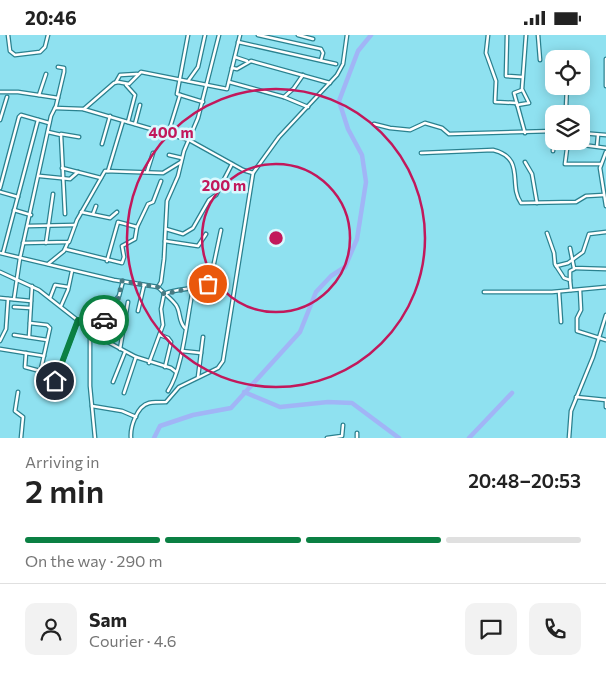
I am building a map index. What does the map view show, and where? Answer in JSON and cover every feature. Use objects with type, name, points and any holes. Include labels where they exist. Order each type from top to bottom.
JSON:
[{"type":"street","points":[[8,35],[10,51],[16,55],[40,52],[45,47],[48,35]]},
{"type":"street","points":[[188,35],[177,92],[180,95],[203,102]]},
{"type":"street","points":[[188,81],[198,67],[205,35]]},
{"type":"street","points":[[158,287],[161,282],[168,201],[203,102],[219,35]]},
{"type":"street","points":[[84,109],[116,82],[120,75],[149,73],[226,89],[240,35]]},
{"type":"street","points":[[258,35],[322,50],[321,60]]},
{"type":"street","points":[[281,35],[282,40]]},
{"type":"street","points":[[298,35],[313,39]]},
{"type":"street","points":[[131,438],[136,417],[147,404],[169,400],[178,388],[218,368],[223,361],[253,173],[279,137],[330,83],[343,64],[347,35]]},
{"type":"street","points":[[488,35],[486,53],[496,81],[495,102],[517,104],[529,103],[522,90],[526,35]]},
{"type":"street","points":[[507,35],[506,76],[522,77]]},
{"type":"street","points":[[538,35],[540,60]]},
{"type":"street","points":[[238,42],[336,64]]},
{"type":"street","points":[[235,57],[330,83]]},
{"type":"street","points":[[606,59],[606,86]]},
{"type":"street","points":[[232,68],[237,69],[249,61]]},
{"type":"street","points":[[14,299],[20,258],[40,176],[50,123],[64,70],[58,67]]},
{"type":"street","points":[[126,85],[131,83],[139,73]]},
{"type":"street","points":[[39,95],[46,74]]},
{"type":"street","points":[[284,97],[294,89],[303,75]]},
{"type":"street","points":[[116,82],[126,85],[135,95],[128,122]]},
{"type":"street","points":[[229,82],[284,97],[308,107]]},
{"type":"street","points":[[522,90],[514,92],[525,133]]},
{"type":"street","points":[[0,92],[18,91],[58,98]]},
{"type":"street","points":[[168,134],[180,95]]},
{"type":"street","points":[[0,120],[6,97]]},
{"type":"street","points":[[135,124],[140,105]]},
{"type":"street","points":[[55,108],[84,109],[168,134],[189,141],[253,173]]},
{"type":"street","points":[[18,197],[0,190],[19,117],[21,115],[50,123]]},
{"type":"street","points":[[102,144],[110,116]]},
{"type":"street","points":[[38,120],[1,253],[72,271],[158,287],[177,307],[180,322],[185,328]]},
{"type":"street","points":[[48,264],[65,249],[82,212],[101,178],[108,171],[123,121]]},
{"type":"street","points":[[374,123],[390,128],[410,130],[425,123],[442,128],[449,134],[545,132]]},
{"type":"street","points":[[48,132],[79,137]]},
{"type":"street","points":[[60,134],[65,214]]},
{"type":"street","points":[[590,134],[606,135]]},
{"type":"street","points":[[596,147],[598,135]]},
{"type":"street","points":[[590,146],[606,148]]},
{"type":"street","points":[[567,150],[565,164],[606,161]]},
{"type":"street","points":[[421,153],[497,151],[508,158],[512,164],[519,203],[576,202],[586,196],[604,195]]},
{"type":"street","points":[[606,152],[601,162],[606,207]]},
{"type":"street","points":[[147,172],[153,153]]},
{"type":"street","points":[[169,155],[181,160]]},
{"type":"street","points":[[108,171],[166,173],[181,160]]},
{"type":"street","points":[[525,161],[532,174],[537,203]]},
{"type":"street","points":[[165,229],[183,234],[193,229],[209,200],[216,195],[232,164]]},
{"type":"street","points":[[62,168],[101,178]]},
{"type":"street","points":[[40,176],[72,179],[78,171]]},
{"type":"street","points":[[65,249],[107,261],[122,263],[122,246],[134,240],[137,227],[148,203],[153,202],[161,181]]},
{"type":"street","points":[[46,243],[53,194]]},
{"type":"street","points":[[92,215],[96,206]]},
{"type":"street","points":[[14,211],[30,215]]},
{"type":"street","points":[[82,212],[110,218],[117,212]]},
{"type":"street","points":[[107,261],[118,222],[137,227]]},
{"type":"street","points":[[28,226],[75,225]]},
{"type":"street","points":[[164,294],[178,289],[193,289],[211,281],[220,231]]},
{"type":"street","points":[[556,266],[572,260],[585,249],[589,234],[606,232]]},
{"type":"street","points":[[547,233],[556,266],[564,278],[570,280]]},
{"type":"street","points":[[165,241],[198,246],[206,234]]},
{"type":"street","points":[[24,243],[68,242]]},
{"type":"street","points":[[570,248],[576,269]]},
{"type":"street","points":[[571,290],[570,271],[576,269],[606,269]]},
{"type":"street","points":[[61,306],[72,271]]},
{"type":"street","points":[[0,273],[32,286],[61,306],[91,333],[149,363],[173,369],[176,374]]},
{"type":"street","points":[[98,335],[108,308],[118,300],[122,281]]},
{"type":"street","points":[[50,298],[55,285],[68,287]]},
{"type":"street","points":[[138,311],[144,285]]},
{"type":"street","points":[[29,337],[32,286]]},
{"type":"street","points":[[484,292],[559,291],[606,287]]},
{"type":"street","points":[[168,391],[175,380],[193,289]]},
{"type":"street","points":[[580,289],[581,310],[577,318],[577,331],[606,340]]},
{"type":"street","points":[[559,291],[561,322]]},
{"type":"street","points":[[149,363],[163,325],[161,309],[164,294]]},
{"type":"street","points":[[0,298],[31,301]]},
{"type":"street","points":[[0,341],[4,331],[8,299]]},
{"type":"street","points":[[120,349],[128,302]]},
{"type":"street","points":[[14,307],[30,308]]},
{"type":"street","points":[[568,438],[570,415],[574,402],[593,357],[606,315]]},
{"type":"street","points":[[52,390],[78,320]]},
{"type":"street","points":[[30,323],[49,325],[39,378]]},
{"type":"street","points":[[0,330],[4,331]]},
{"type":"street","points":[[91,333],[91,406],[95,438]]},
{"type":"street","points":[[14,335],[47,340]]},
{"type":"street","points":[[160,335],[168,338],[171,342],[165,367]]},
{"type":"street","points":[[198,377],[203,337]]},
{"type":"street","points":[[0,349],[44,356]]},
{"type":"street","points":[[114,382],[125,351]]},
{"type":"street","points":[[182,351],[201,353]]},
{"type":"street","points":[[26,353],[25,367],[40,371]]},
{"type":"street","points":[[124,393],[136,357]]},
{"type":"street","points":[[175,380],[178,388]]},
{"type":"street","points":[[18,392],[15,411],[23,417],[21,438]]},
{"type":"street","points":[[576,397],[606,400],[606,407]]},
{"type":"street","points":[[91,406],[117,410],[136,417]]},
{"type":"street","points":[[327,438],[342,436],[343,425]]},
{"type":"street","points":[[357,438],[358,433]]},
{"type":"waterway","points":[[154,438],[160,426],[193,415],[231,408],[300,332],[316,292],[331,276],[345,267],[357,239],[366,182],[362,155],[348,129],[339,101],[358,51],[371,35]]},
{"type":"waterway","points":[[244,392],[280,407],[328,402],[352,403],[399,438]]},
{"type":"waterway","points":[[469,438],[512,393]]},
{"type":"way so far","points":[[104,320],[108,308],[120,296],[122,281],[158,287],[164,294],[178,289],[193,289],[208,284]]},
{"type":"route","points":[[55,381],[78,320],[91,333],[98,335],[104,320]]}]
